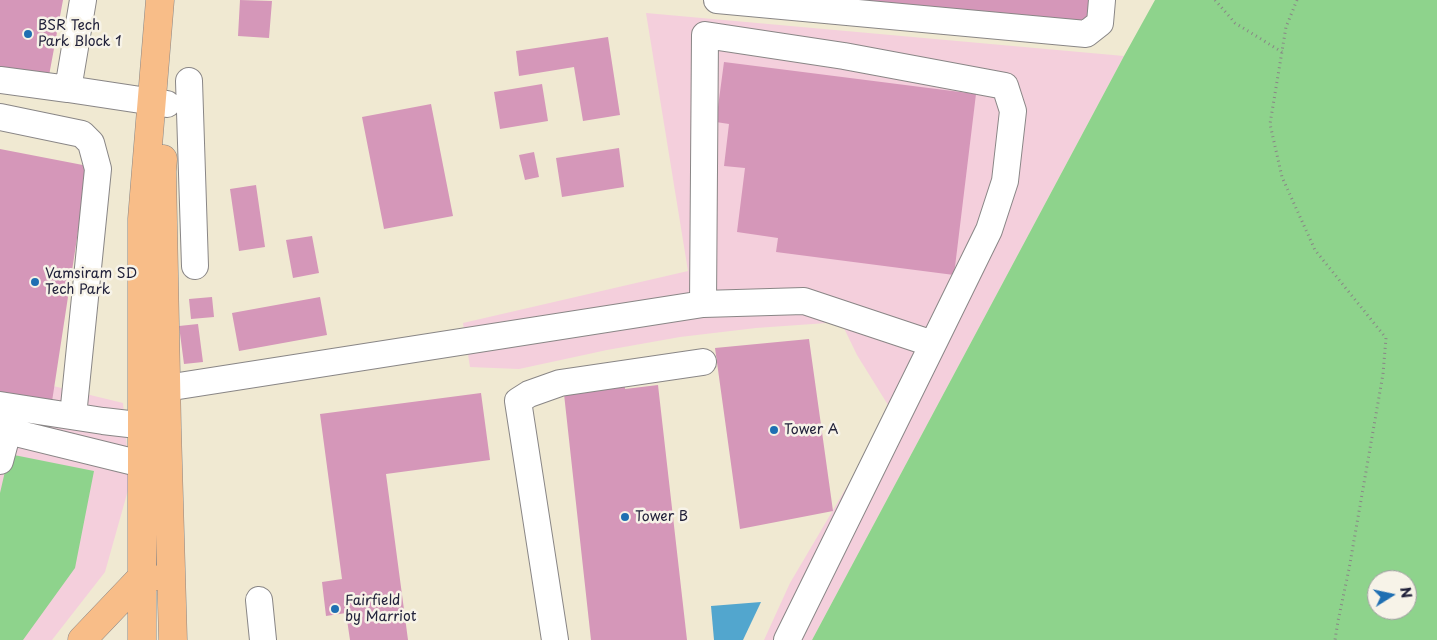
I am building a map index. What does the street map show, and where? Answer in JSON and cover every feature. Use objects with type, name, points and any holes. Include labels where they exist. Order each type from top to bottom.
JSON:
[{"type":"main road","points":[[142,640],[141,464],[166,388],[163,186],[159,103],[160,0]]},
{"type":"main road","points":[[173,640],[168,471],[154,427],[142,219],[175,0]]},
{"type":"main road","points":[[82,640],[141,578],[172,577]]},
{"type":"street","points":[[68,89],[83,0]]},
{"type":"street","points":[[717,0],[1086,34],[1100,23],[1102,0]]},
{"type":"street","points":[[703,304],[705,35],[844,56],[1005,86],[1013,111],[1005,180],[989,230],[787,640]]},
{"type":"street","points":[[0,80],[159,103]]},
{"type":"street","points":[[188,81],[195,266]]},
{"type":"street","points":[[0,117],[82,134],[92,143],[98,169],[73,416]]},
{"type":"street","points":[[163,186],[192,183]]},
{"type":"street","points":[[166,388],[703,304],[804,301],[933,344]]},
{"type":"street","points":[[554,640],[518,401],[529,394],[560,383],[703,362]]},
{"type":"street","points":[[0,405],[103,422],[154,427]]},
{"type":"street","points":[[0,461],[4,430],[168,471]]},
{"type":"street","points":[[259,600],[262,640]]},
{"type":"path","points":[[1215,0],[1234,23],[1282,52]]},
{"type":"path","points":[[1297,0],[1286,27],[1270,124],[1282,177],[1315,250],[1386,338],[1383,374],[1335,640]]},
{"type":"shaded area","points":[[646,13],[1124,56],[812,640],[764,640],[790,583],[859,466],[888,405],[857,355],[841,322],[756,328],[680,337],[519,369],[470,367],[463,323],[688,271]]},
{"type":"shaded area","points":[[0,373],[123,403],[130,483],[105,572],[52,640],[0,640]]},
{"type":"green space","points":[[1155,0],[1437,0],[1437,640],[812,640]]},
{"type":"green space","points":[[9,454],[94,471],[75,568],[23,640],[0,640],[0,493]]},
{"type":"water","points":[[761,602],[743,640],[714,640],[711,606]]},
{"type":"building","name":"BSR Tech Park Block 1","points":[[0,0],[63,0],[48,81],[0,68]]},
{"type":"building","points":[[240,0],[272,1],[269,38],[238,36]]},
{"type":"building","points":[[794,0],[1090,0],[1088,30]]},
{"type":"building","points":[[608,37],[620,115],[583,121],[574,67],[519,76],[516,51]]},
{"type":"building","points":[[724,62],[976,94],[954,275],[776,252],[778,238],[737,232],[745,168],[724,166],[729,124],[716,122]]},
{"type":"building","points":[[542,84],[548,121],[500,129],[494,92]]},
{"type":"building","points":[[431,104],[453,216],[384,229],[362,117]]},
{"type":"building","points":[[619,148],[624,187],[562,197],[556,158]]},
{"type":"building","name":"Vamsiram SD Tech Park","points":[[0,149],[88,166],[51,408],[0,397]]},
{"type":"building","points":[[534,152],[539,177],[525,180],[519,155]]},
{"type":"building","points":[[256,185],[265,247],[239,251],[230,189]]},
{"type":"building","points":[[312,236],[319,273],[293,278],[286,240]]},
{"type":"building","points":[[212,297],[214,317],[191,319],[189,299]]},
{"type":"building","points":[[320,297],[327,335],[239,351],[232,313]]},
{"type":"building","points":[[198,324],[203,362],[184,364],[179,326]]},
{"type":"building","name":"Tower A","points":[[809,339],[833,511],[740,529],[715,348]]},
{"type":"building","name":"Tower B","points":[[625,377],[625,389],[658,385],[687,640],[591,640],[564,394]]},
{"type":"building","points":[[481,393],[490,460],[386,474],[408,640],[350,640],[346,613],[326,616],[322,582],[342,579],[320,414]]},
{"type":"place","name":"BSR Tech Park Block 1","points":[[28,34]]},
{"type":"place","name":"Vamsiram SD Tech Park","points":[[35,282]]},
{"type":"place","name":"Tower A","points":[[774,430]]},
{"type":"place","name":"Tower B","points":[[625,517]]},
{"type":"place","name":"Fairfield by Marriot","points":[[335,609]]}]
